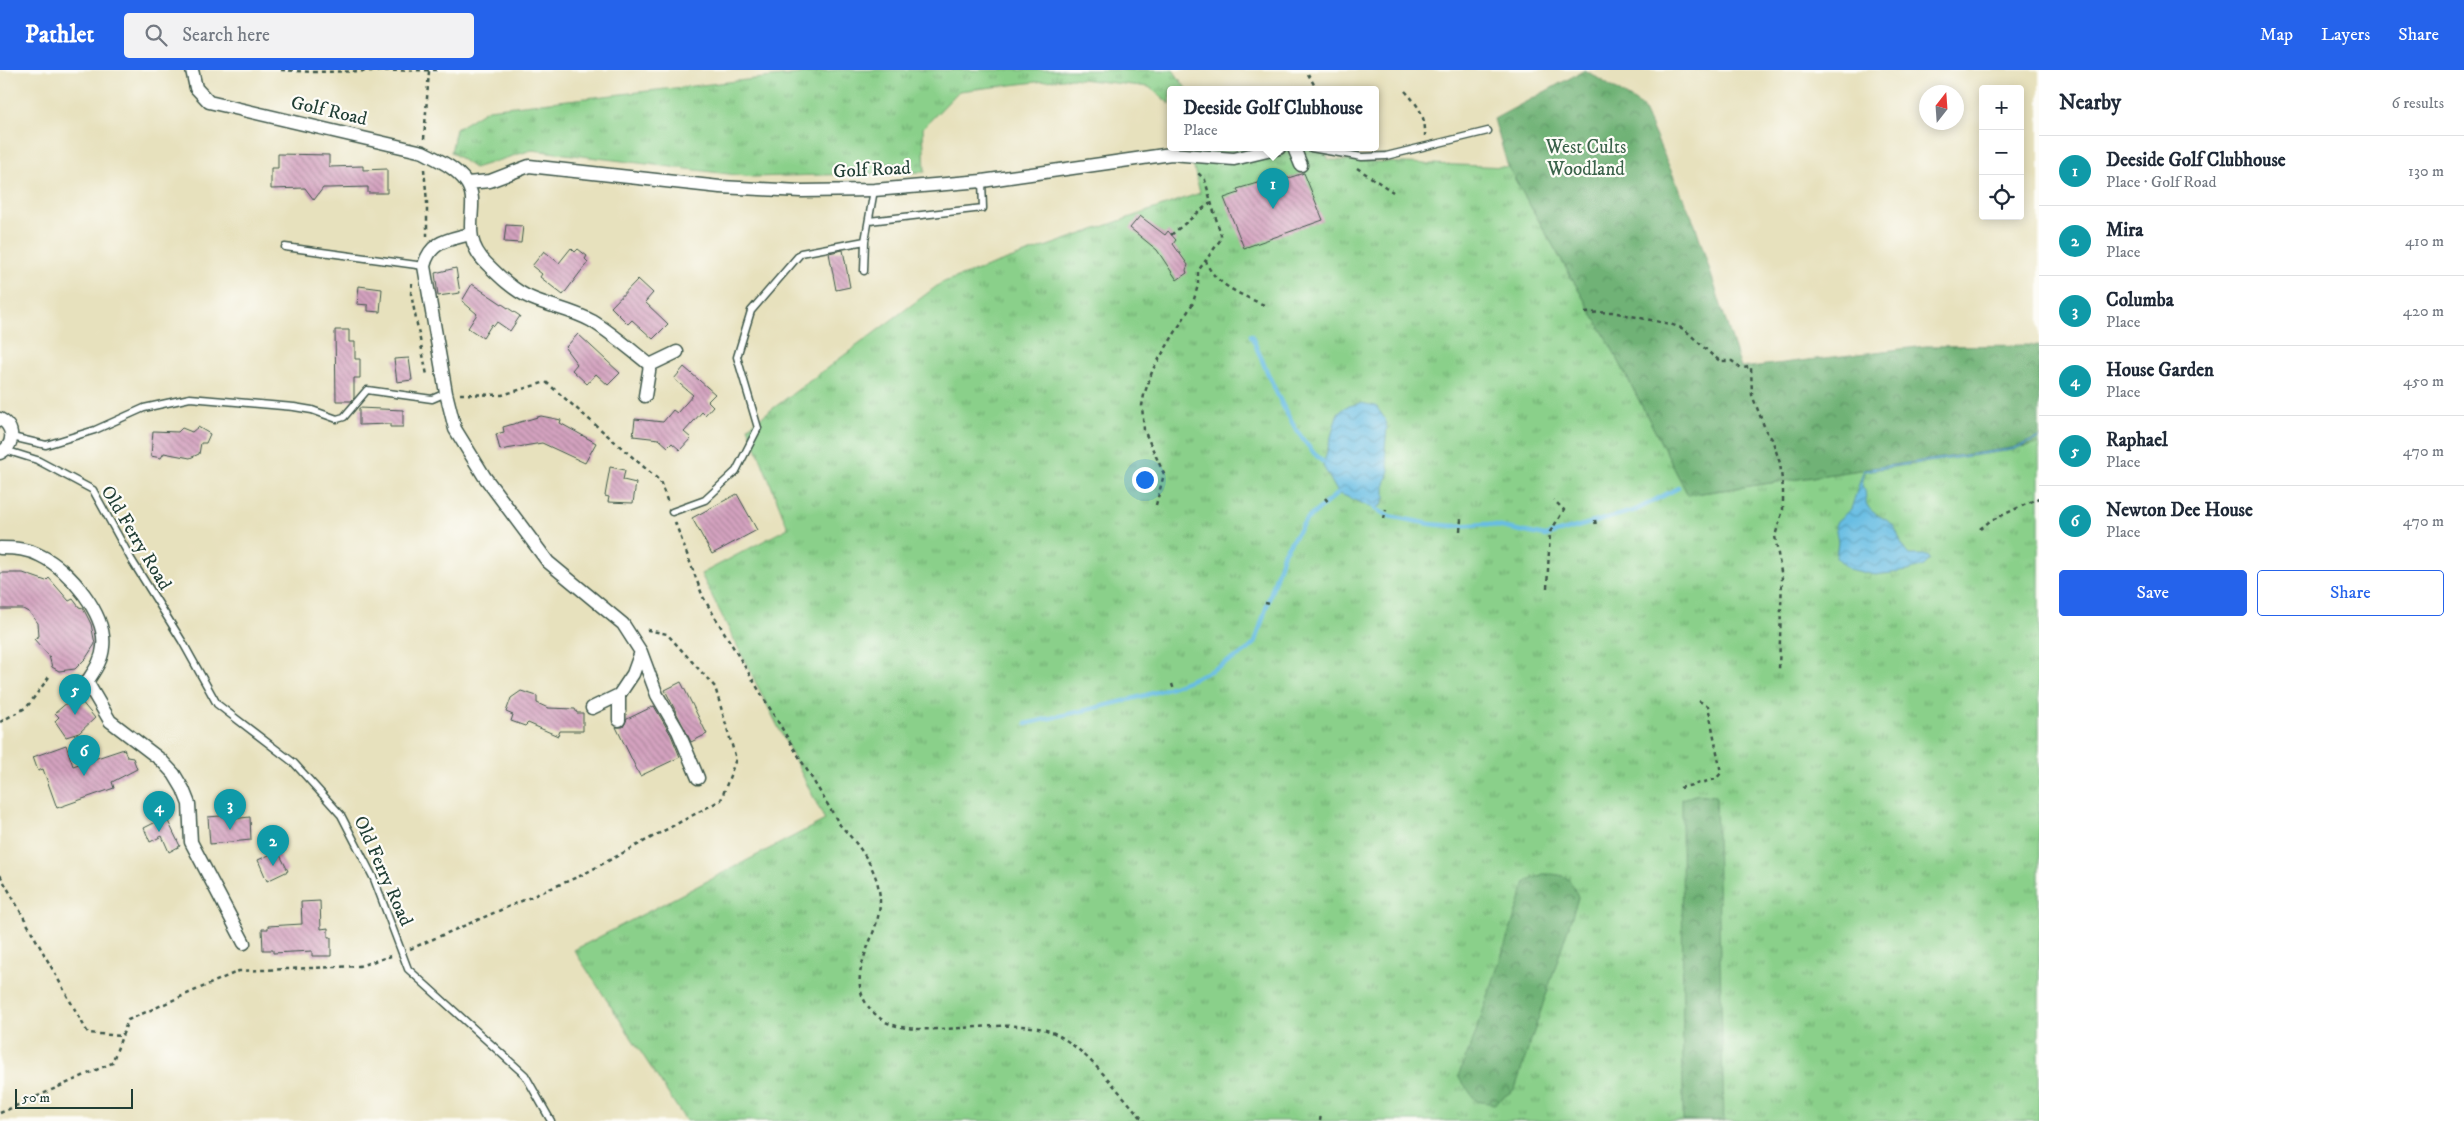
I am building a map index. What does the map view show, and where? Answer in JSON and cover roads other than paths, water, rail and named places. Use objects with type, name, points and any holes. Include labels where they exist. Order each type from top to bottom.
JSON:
[{"type":"street","name":"Golf Road","points":[[192,74],[196,88],[209,102],[422,152],[450,166],[467,183],[490,181],[529,166],[720,187],[801,192],[874,190],[982,181],[1172,154],[1234,160],[1268,151]]},
{"type":"street","points":[[1295,151],[1301,164]]},
{"type":"street","points":[[467,183],[472,204],[470,234],[474,249],[486,263],[514,289],[531,298],[566,308],[592,321],[650,365]]},
{"type":"street","points":[[470,234],[443,242],[429,251],[424,266],[446,393],[455,429],[484,476],[548,562],[623,624],[641,652],[657,695],[678,731],[698,778]]},
{"type":"street","points":[[650,365],[677,352]]},
{"type":"street","points":[[645,396],[650,365]]},
{"type":"street","points":[[0,419],[9,426],[12,437],[2,452]]},
{"type":"street","points":[[0,548],[28,550],[56,564],[68,574],[99,619],[104,646],[100,662],[87,682],[110,721],[161,760],[174,774],[189,804],[191,842],[244,942]]},
{"type":"street","points":[[592,708],[619,695],[633,674],[641,652]]},
{"type":"street","points":[[619,695],[619,720]]},
{"type":"lane","points":[[1330,151],[1362,156],[1386,156],[1488,131]]},
{"type":"lane","points":[[869,220],[983,208],[982,181]]},
{"type":"lane","points":[[864,271],[866,241],[874,190]]},
{"type":"lane","points":[[672,512],[705,500],[736,470],[758,428],[736,357],[751,311],[801,253],[866,241]]},
{"type":"lane","points":[[285,248],[424,266]]},
{"type":"lane","points":[[12,437],[46,444],[95,430],[144,408],[190,398],[294,407],[312,410],[338,419],[344,418],[366,390],[432,399],[446,393]]},
{"type":"lane","name":"Old Ferry Road","points":[[2,452],[37,460],[93,490],[131,559],[182,641],[217,704],[294,763],[341,814],[374,880],[408,969],[525,1074],[551,1121]]},
{"type":"water","points":[[1361,403],[1376,406],[1385,419],[1387,428],[1385,448],[1389,470],[1385,484],[1385,498],[1382,505],[1375,509],[1338,493],[1323,466],[1337,415],[1345,407]]},
{"type":"water","points":[[2039,437],[2039,439],[2013,450],[1865,471],[1862,486],[1869,508],[1892,524],[1909,555],[1924,555],[1929,557],[1930,560],[1924,566],[1908,571],[1875,575],[1849,569],[1836,557],[1838,542],[1835,526],[1837,521],[1851,509],[1864,469],[2013,448]]},
{"type":"waterway","points":[[1251,335],[1290,420],[1311,450],[1323,462]]},
{"type":"waterway","points":[[1375,509],[1389,516],[1430,524],[1453,526],[1487,524],[1545,536],[1636,510],[1678,488]]},
{"type":"waterway","points":[[1026,724],[1154,693],[1204,674],[1245,652],[1255,643],[1284,552],[1306,520],[1338,493]]},
{"type":"place","name":"Deeside Golf Clubhouse","points":[[1273,209]]},
{"type":"place","name":"Raphael","points":[[75,715]]},
{"type":"place","name":"Newton Dee House","points":[[84,776]]},
{"type":"place","name":"Columba","points":[[230,830]]},
{"type":"place","name":"House Garden","points":[[159,832]]},
{"type":"place","name":"Mira","points":[[273,866]]},
{"type":"park label","name":"West Cults Woodland","points":[[1586,158]]}]
